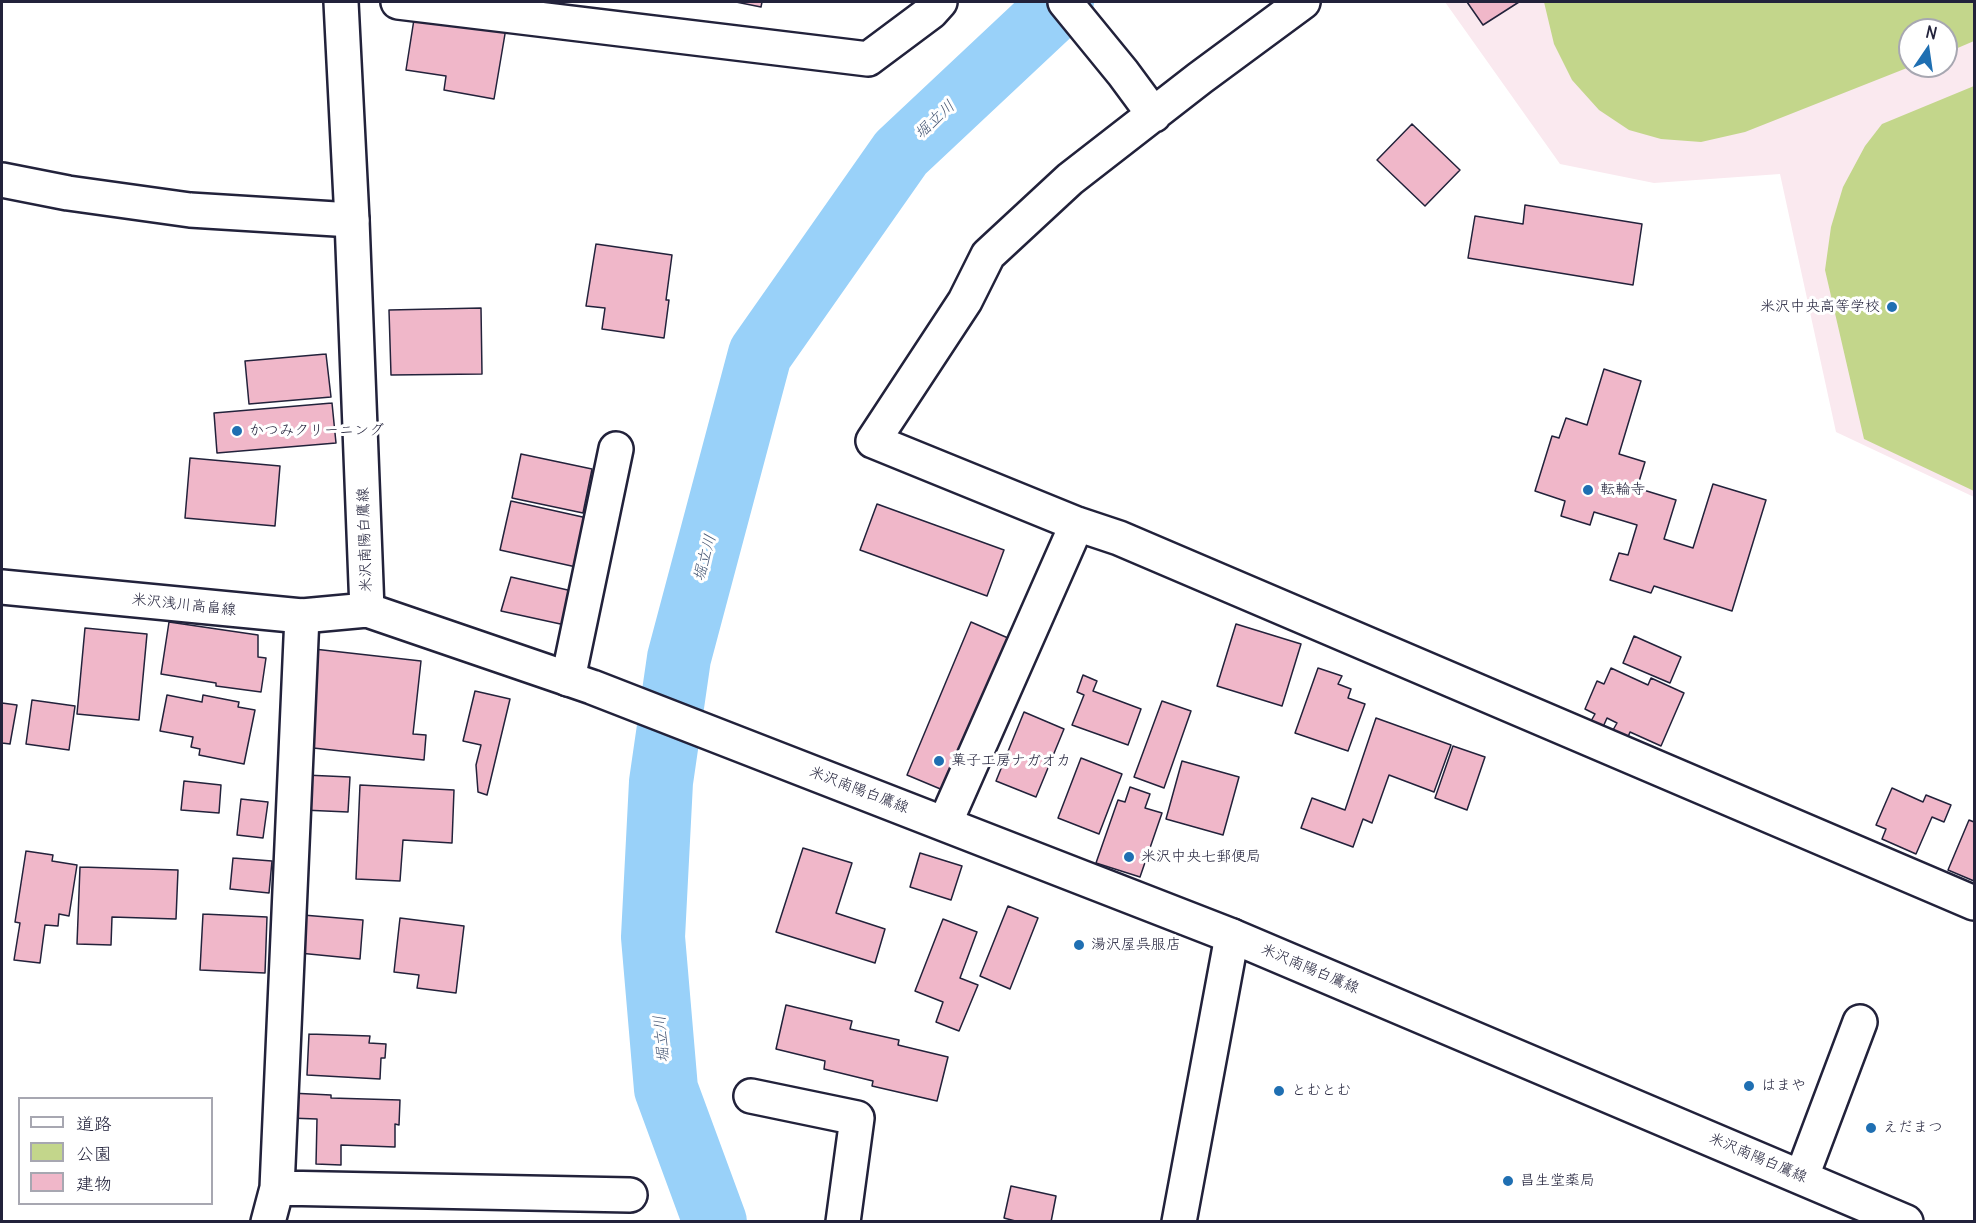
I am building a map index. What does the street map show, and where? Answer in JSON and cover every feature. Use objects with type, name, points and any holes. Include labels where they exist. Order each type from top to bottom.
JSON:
[{"type":"street","name":"米沢南陽白鷹線","points":[[341,2],[367,610],[580,683],[1232,936],[1802,1176],[1903,1221]]},
{"type":"street","points":[[398,2],[868,59],[931,12],[940,2]]},
{"type":"street","points":[[1065,2],[1154,115]]},
{"type":"street","points":[[1303,2],[1218,64],[1070,179],[988,255],[965,301],[873,441],[1152,552],[1974,903]]},
{"type":"street","points":[[2,180],[68,193],[190,210],[352,220]]},
{"type":"street","points":[[580,683],[616,449]]},
{"type":"street","points":[[945,823],[1077,524]]},
{"type":"street","name":"米沢浅川高畠線","points":[[2,587],[302,616],[367,610]]},
{"type":"street","points":[[268,1221],[277,1188],[302,616]]},
{"type":"street","points":[[1179,1221],[1232,936]]},
{"type":"street","points":[[1802,1176],[1860,1022]]},
{"type":"street","points":[[751,1096],[857,1118],[843,1221]]},
{"type":"street","points":[[277,1188],[630,1195]]},
{"type":"shaded area","name":"米沢中央高等学校","points":[[1445,2],[1974,2],[1974,497],[1836,432],[1780,174],[1654,183],[1560,164]]},
{"type":"green space","points":[[1544,2],[1974,2],[1974,41],[1958,48],[1958,18],[1898,18],[1898,72],[1745,132],[1701,142],[1661,139],[1629,130],[1599,110],[1572,80],[1554,44]]},
{"type":"green space","points":[[1974,86],[1974,491],[1864,439],[1825,270],[1831,227],[1843,187],[1865,146],[1882,124]]},
{"type":"building","points":[[736,2],[762,2],[761,7]]},
{"type":"building","points":[[1467,2],[1519,2],[1483,25]]},
{"type":"building","points":[[415,13],[506,28],[494,99],[444,90],[446,76],[406,70]]},
{"type":"building","points":[[1412,124],[1460,170],[1425,206],[1377,160]]},
{"type":"building","points":[[1525,205],[1642,224],[1633,285],[1468,258],[1475,216],[1523,224]]},
{"type":"building","points":[[596,244],[672,255],[664,338],[602,329],[605,308],[586,306]]},
{"type":"building","points":[[481,308],[482,374],[391,375],[389,310]]},
{"type":"building","points":[[326,354],[331,397],[249,404],[245,361]]},
{"type":"building","name":"転輪寺","points":[[1604,369],[1641,381],[1619,454],[1645,462],[1637,488],[1676,500],[1664,539],[1693,548],[1713,484],[1766,500],[1732,611],[1654,586],[1651,593],[1610,580],[1619,553],[1628,555],[1637,525],[1594,512],[1590,525],[1561,516],[1565,501],[1535,491],[1552,436],[1559,438],[1566,418],[1587,425]]},
{"type":"building","points":[[332,403],[336,443],[217,453],[214,413]]},
{"type":"building","points":[[521,454],[592,469],[583,513],[512,498]]},
{"type":"building","points":[[190,458],[280,466],[275,526],[185,518]]},
{"type":"building","points":[[511,501],[587,518],[576,567],[500,550]]},
{"type":"building","points":[[877,504],[1004,550],[987,596],[860,550]]},
{"type":"building","points":[[511,577],[572,591],[565,625],[501,611]]},
{"type":"building","points":[[169,622],[258,635],[258,657],[266,658],[261,692],[216,686],[216,683],[161,674]]},
{"type":"building","points":[[971,622],[1015,641],[950,793],[907,775]]},
{"type":"building","points":[[1236,624],[1301,644],[1282,706],[1217,686]]},
{"type":"building","points":[[85,628],[147,634],[139,720],[77,714]]},
{"type":"building","points":[[1634,636],[1681,657],[1670,683],[1623,663]]},
{"type":"building","points":[[314,649],[421,661],[413,734],[426,735],[424,760],[304,747]]},
{"type":"building","points":[[1318,668],[1342,676],[1338,684],[1351,689],[1348,698],[1365,704],[1348,751],[1295,733]]},
{"type":"building","points":[[1611,668],[1648,685],[1651,678],[1684,693],[1661,746],[1630,732],[1628,737],[1613,730],[1617,723],[1607,718],[1603,727],[1591,721],[1595,714],[1585,709],[1597,681],[1604,684]]},
{"type":"building","points":[[1083,675],[1097,681],[1093,691],[1141,709],[1128,745],[1072,725],[1084,695],[1077,692]]},
{"type":"building","points":[[475,691],[510,699],[487,795],[478,792],[476,765],[481,745],[463,741]]},
{"type":"building","points":[[167,695],[202,702],[203,695],[239,702],[238,707],[255,710],[244,764],[199,755],[200,749],[191,747],[193,737],[160,731]]},
{"type":"building","points":[[32,700],[75,706],[69,750],[26,744]]},
{"type":"building","points":[[1162,701],[1191,711],[1164,788],[1134,777]]},
{"type":"building","points":[[2,703],[17,705],[10,744],[2,743]]},
{"type":"building","points":[[1024,712],[1064,729],[1036,797],[996,781]]},
{"type":"building","points":[[1376,718],[1451,745],[1434,792],[1389,775],[1372,823],[1363,819],[1353,847],[1301,828],[1312,798],[1345,810]]},
{"type":"building","points":[[1453,746],[1485,757],[1467,810],[1435,798]]},
{"type":"building","points":[[1081,758],[1122,774],[1099,834],[1058,818]]},
{"type":"building","points":[[1182,761],[1239,777],[1223,835],[1166,819]]},
{"type":"building","points":[[305,775],[350,777],[348,812],[303,810]]},
{"type":"building","points":[[184,781],[221,785],[219,813],[181,810]]},
{"type":"building","points":[[360,785],[454,790],[452,843],[403,840],[400,881],[356,879]]},
{"type":"building","points":[[1130,787],[1150,794],[1145,808],[1162,813],[1140,877],[1096,863],[1118,800],[1125,802]]},
{"type":"building","points":[[1892,788],[1923,802],[1926,795],[1951,805],[1944,822],[1932,817],[1916,854],[1882,839],[1886,829],[1876,825]]},
{"type":"building","points":[[241,799],[268,802],[263,838],[237,835]]},
{"type":"building","points":[[1969,820],[1974,822],[1974,881],[1948,870]]},
{"type":"building","points":[[803,848],[852,863],[836,913],[885,929],[875,963],[776,932]]},
{"type":"building","points":[[26,851],[53,855],[52,861],[77,865],[69,916],[59,914],[58,926],[45,925],[40,963],[14,960],[20,923],[15,922]]},
{"type":"building","points":[[920,853],[962,866],[951,900],[910,887]]},
{"type":"building","points":[[233,858],[272,861],[269,893],[230,889]]},
{"type":"building","points":[[80,867],[178,870],[176,919],[112,917],[111,945],[77,944]]},
{"type":"building","points":[[1008,906],[1038,918],[1010,989],[980,976]]},
{"type":"building","points":[[203,914],[267,917],[265,973],[200,970]]},
{"type":"building","points":[[303,915],[363,920],[360,959],[299,953]]},
{"type":"building","points":[[400,918],[464,926],[456,993],[417,988],[419,975],[394,972]]},
{"type":"building","points":[[943,919],[977,932],[960,978],[978,985],[959,1031],[936,1022],[943,1002],[915,991]]},
{"type":"building","points":[[786,1005],[852,1021],[850,1029],[899,1040],[898,1045],[948,1057],[937,1101],[872,1086],[873,1081],[824,1069],[825,1061],[776,1049]]},
{"type":"building","points":[[309,1034],[370,1036],[369,1043],[386,1044],[385,1058],[381,1058],[380,1079],[307,1075]]},
{"type":"building","points":[[290,1093],[331,1095],[331,1098],[400,1100],[399,1125],[395,1124],[395,1147],[341,1145],[341,1165],[316,1164],[317,1119],[289,1118]]},
{"type":"building","points":[[1011,1186],[1056,1196],[1051,1222],[1019,1222],[1004,1218]]},
{"type":"waterway","name":"堀立川","points":[[715,1222],[666,1089],[653,937],[661,782],[679,658],[760,354],[901,153],[1062,2]]},
{"type":"place","name":"米沢中央高等学校","points":[[1892,307]]},
{"type":"place","name":"かつみクリーニング","points":[[237,431]]},
{"type":"place","name":"転輪寺","points":[[1588,490]]},
{"type":"place","name":"菓子工房ナガオカ","points":[[939,761]]},
{"type":"place","name":"米沢中央七郵便局","points":[[1129,857]]},
{"type":"place","name":"湯沢屋呉服店","points":[[1079,945]]},
{"type":"place","name":"はまや","points":[[1749,1086]]},
{"type":"place","name":"とむとむ","points":[[1279,1091]]},
{"type":"place","name":"えだまつ","points":[[1871,1128]]},
{"type":"place","name":"昌生堂薬局","points":[[1508,1181]]}]
